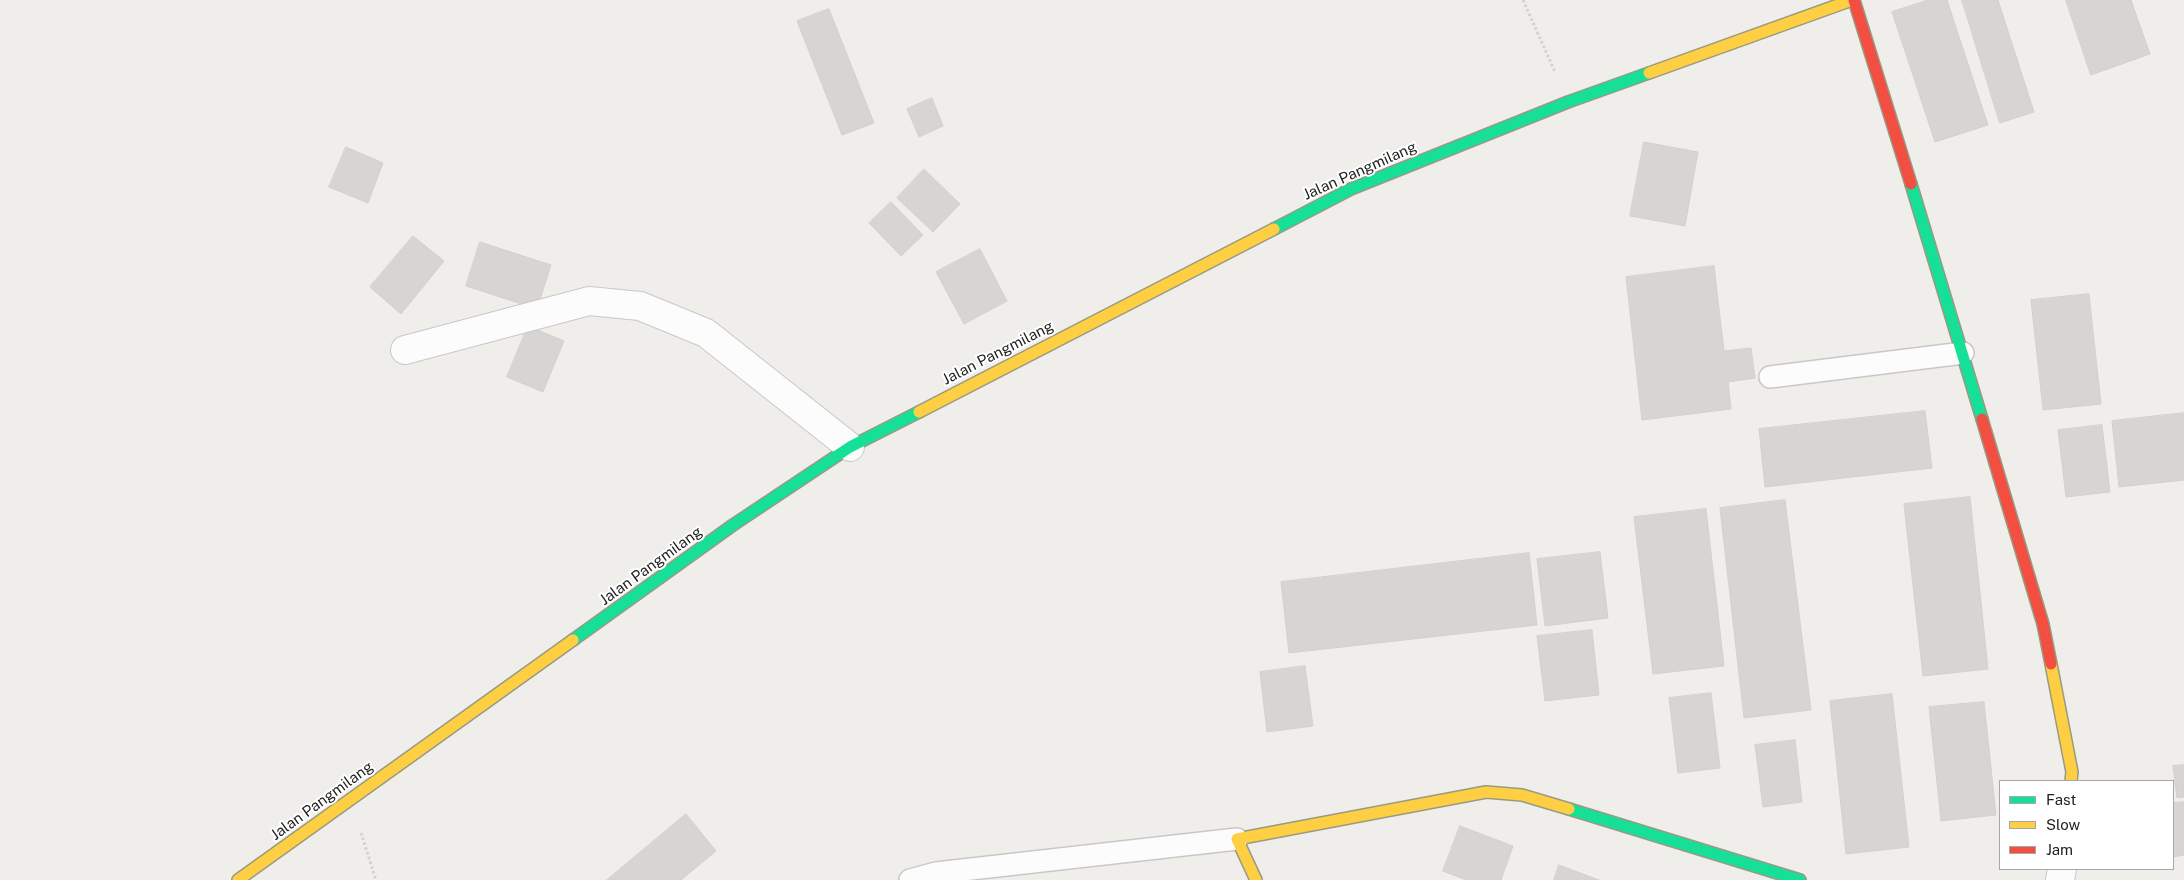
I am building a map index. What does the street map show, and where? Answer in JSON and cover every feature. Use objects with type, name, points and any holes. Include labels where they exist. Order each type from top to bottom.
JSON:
[{"type":"street","name":"Jalan Pangmilang","points":[[238,880],[733,526],[850,447],[1351,189],[1568,102],[1853,0]]},
{"type":"street","points":[[1853,0],[1963,353],[2043,624],[2072,772],[2071,780]]},
{"type":"street","points":[[404,350],[589,301],[640,306],[706,333],[850,447]]},
{"type":"street","points":[[1256,880],[1237,839],[1486,792],[1522,795],[1800,880]]},
{"type":"lane","points":[[1770,378],[1963,353]]},
{"type":"lane","points":[[910,880],[936,873],[1237,839]]},
{"type":"path","points":[[1523,0],[1568,102]]},
{"type":"path","points":[[350,799],[376,880]]},
{"type":"building","points":[[1928,0],[1947,0],[1988,125],[1935,142],[1892,12]]},
{"type":"building","points":[[1962,0],[1998,0],[2034,112],[2000,123]]},
{"type":"building","points":[[2066,0],[2131,0],[2150,54],[2091,75]]},
{"type":"building","points":[[829,9],[874,123],[842,135],[797,21]]},
{"type":"building","points":[[932,98],[943,126],[919,137],[907,109]]},
{"type":"building","points":[[1644,142],[1698,152],[1685,226],[1630,216]]},
{"type":"building","points":[[346,147],[383,163],[368,203],[329,187]]},
{"type":"building","points":[[924,169],[960,204],[933,232],[897,198]]},
{"type":"building","points":[[891,202],[923,235],[901,256],[869,223]]},
{"type":"building","points":[[413,236],[444,261],[401,314],[370,287]]},
{"type":"building","points":[[480,242],[551,265],[537,309],[466,286]]},
{"type":"building","points":[[980,249],[1007,301],[964,324],[936,272]]},
{"type":"building","points":[[1714,266],[1724,351],[1751,348],[1755,378],[1728,382],[1731,409],[1642,420],[1626,277]]},
{"type":"building","points":[[2089,294],[2101,404],[2043,410],[2031,300]]},
{"type":"building","points":[[528,326],[564,341],[543,392],[507,377]]},
{"type":"building","points":[[1925,411],[1932,468],[1765,487],[1759,429]]},
{"type":"building","points":[[2184,413],[2184,480],[2119,487],[2112,421]]},
{"type":"building","points":[[2102,425],[2110,492],[2066,497],[2058,430]]},
{"type":"building","points":[[1970,497],[1988,669],[1923,676],[1904,504]]},
{"type":"building","points":[[1785,500],[1811,710],[1744,718],[1720,508]]},
{"type":"building","points":[[1706,509],[1724,666],[1653,674],[1634,517]]},
{"type":"building","points":[[1600,552],[1608,618],[1545,626],[1537,559]]},
{"type":"building","points":[[1529,553],[1537,625],[1289,653],[1281,582]]},
{"type":"building","points":[[1592,630],[1599,695],[1545,701],[1537,636]]},
{"type":"building","points":[[1305,666],[1313,726],[1267,732],[1260,672]]},
{"type":"building","points":[[1711,693],[1720,768],[1678,773],[1669,698]]},
{"type":"building","points":[[1892,694],[1909,847],[1846,854],[1830,701]]},
{"type":"building","points":[[1984,702],[1996,815],[1941,821],[1929,707]]},
{"type":"building","points":[[1795,740],[1802,802],[1763,807],[1755,745]]},
{"type":"building","points":[[2184,765],[2184,797],[2177,798],[2173,766]]},
{"type":"building","points":[[2184,802],[2184,855],[2174,857],[2174,803]]},
{"type":"building","points":[[686,814],[716,851],[681,880],[607,880]]},
{"type":"building","points":[[1460,826],[1513,846],[1501,880],[1466,880],[1443,871]]},
{"type":"building","points":[[1559,865],[1599,880],[1554,880]]},
{"type":"traffic: fast","points":[[1274,229],[1351,189],[1568,102],[1649,73]]},
{"type":"traffic: fast","points":[[1911,184],[1982,419]]},
{"type":"traffic: fast","points":[[573,640],[733,525],[850,447],[919,412]]},
{"type":"traffic: fast","points":[[1569,809],[1800,880]]},
{"type":"traffic: slow","points":[[1649,73],[1852,0]]},
{"type":"traffic: slow","points":[[919,412],[1274,229]]},
{"type":"traffic: slow","points":[[238,880],[573,640]]},
{"type":"traffic: slow","points":[[2051,664],[2072,772],[2071,780]]},
{"type":"traffic: slow","points":[[1256,880],[1237,839],[1486,792],[1522,795],[1569,809]]},
{"type":"traffic: jam","points":[[1854,0],[1911,184]]},
{"type":"traffic: jam","points":[[1982,419],[2043,624],[2051,664]]}]
